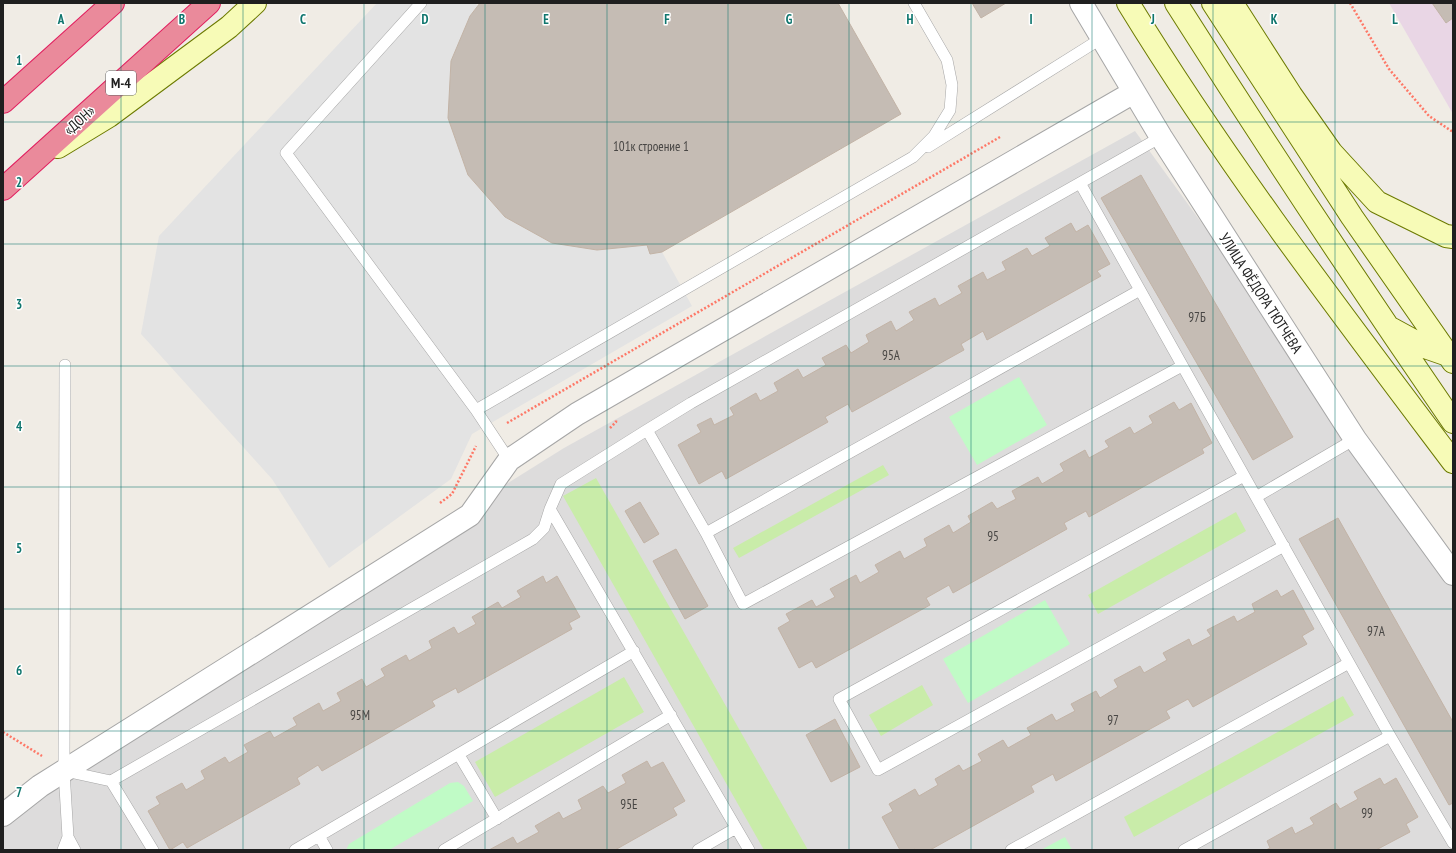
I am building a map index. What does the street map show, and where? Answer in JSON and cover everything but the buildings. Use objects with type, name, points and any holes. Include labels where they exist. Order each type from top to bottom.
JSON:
[{"type":"highway","points":[[3,102],[113,3]]},
{"type":"highway","name":"«ДОН»","points":[[3,189],[209,3]]},
{"type":"main road","points":[[33,162],[109,116],[229,27],[255,3]]},
{"type":"main road","points":[[229,27],[271,3]]},
{"type":"main road","points":[[1128,3],[1192,103],[1312,275],[1453,462]]},
{"type":"main road","points":[[1176,3],[1234,94],[1453,422]]},
{"type":"main road","points":[[1213,3],[1352,217],[1451,357]]},
{"type":"main road","points":[[1232,3],[1291,95],[1331,152],[1377,202],[1446,236],[1453,237]]},
{"type":"main road","points":[[1388,326],[1425,347],[1451,357]]},
{"type":"street","name":"УЛИЦА ФЁДОРА ТЮТЧЕВА","points":[[1081,3],[1160,137],[1355,439],[1453,574]]},
{"type":"street","points":[[3,815],[40,786],[64,770],[470,514],[509,460],[577,414],[1134,92]]},
{"type":"lane","points":[[420,3],[286,153],[476,410],[509,460]]},
{"type":"lane","points":[[912,157],[934,136],[950,110],[952,85],[947,60],[914,3]]},
{"type":"lane","points":[[476,410],[912,157],[1102,38]]},
{"type":"lane","points":[[64,770],[111,781],[533,539],[544,528],[550,509],[561,484],[698,399],[1160,137]]},
{"type":"lane","points":[[1080,183],[1390,736],[1453,843]]},
{"type":"lane","points":[[706,533],[1140,290]]},
{"type":"lane","points":[[63,850],[68,838],[64,770],[66,365]]},
{"type":"lane","points":[[647,430],[706,533],[743,604],[1182,366]]},
{"type":"lane","points":[[1256,497],[1355,439]]},
{"type":"lane","points":[[1244,476],[839,699],[878,770],[1284,546]]},
{"type":"lane","points":[[550,509],[749,850]]},
{"type":"lane","points":[[295,850],[634,651]]},
{"type":"lane","points":[[1011,850],[1349,663]]},
{"type":"lane","points":[[444,850],[671,715]]},
{"type":"lane","points":[[1184,850],[1390,736]]},
{"type":"lane","points":[[459,755],[497,819]]},
{"type":"lane","points":[[111,781],[153,850]]},
{"type":"lane","points":[[698,850],[736,828]]},
{"type":"lane","points":[[319,836],[327,850]]},
{"type":"lane","points":[[68,838],[75,850]]},
{"type":"path","points":[[1350,3],[1389,70],[1429,116],[1453,132]]},
{"type":"path","points":[[3,732],[64,770]]},
{"type":"shaded area","points":[[377,3],[475,3],[478,6],[470,16],[451,62],[448,118],[468,175],[505,217],[552,243],[597,250],[647,245],[650,254],[662,252],[692,306],[472,434],[451,479],[329,568],[272,479],[141,334],[159,236]]},
{"type":"shaded area","points":[[1389,3],[1453,3],[1453,114]]},
{"type":"shaded area","points":[[1135,131],[1453,570],[1453,850],[3,850],[3,818],[75,753],[564,448]]},
{"type":"green space","points":[[1019,377],[1047,425],[977,465],[949,417]]},
{"type":"green space","points":[[883,465],[889,475],[739,558],[733,548]]},
{"type":"green space","points":[[596,478],[808,850],[764,850],[563,496]]},
{"type":"green space","points":[[1236,512],[1246,531],[1098,614],[1088,595]]},
{"type":"green space","points":[[1045,600],[1070,644],[968,703],[943,659]]},
{"type":"green space","points":[[624,677],[644,712],[495,797],[475,762]]},
{"type":"green space","points":[[922,685],[933,705],[881,736],[869,715]]},
{"type":"green space","points":[[1343,696],[1354,715],[1134,837],[1124,817]]},
{"type":"green space","points":[[458,782],[464,786],[473,801],[389,850],[346,850],[349,844],[450,783]]},
{"type":"green space","points":[[1065,837],[1072,850],[1041,850]]}]
